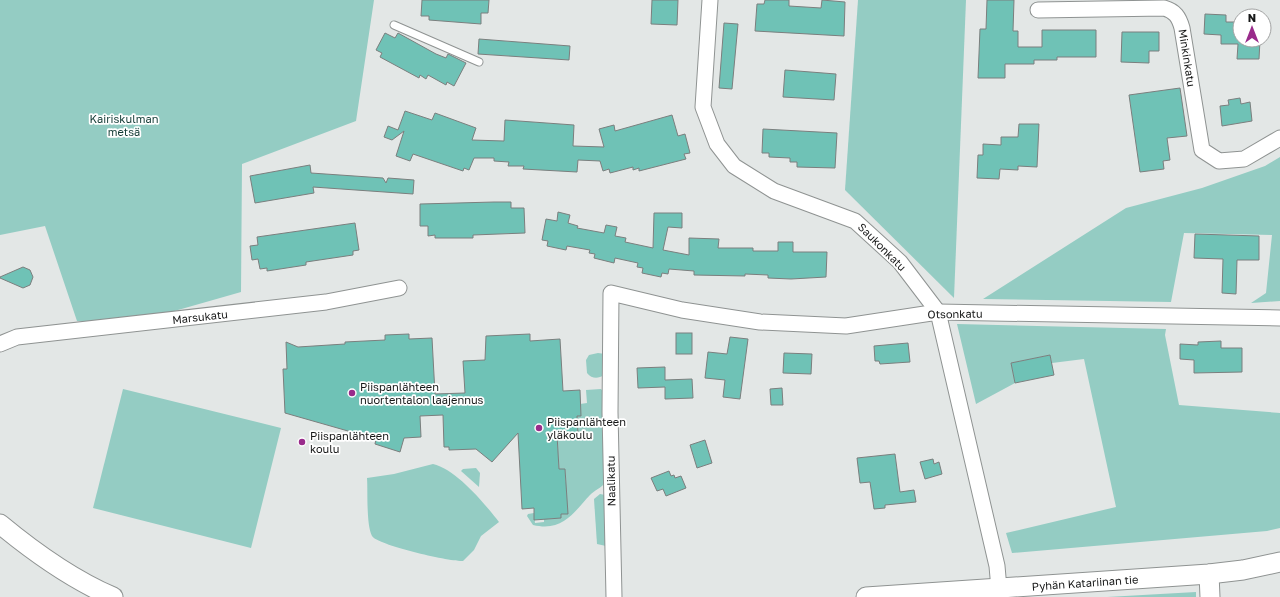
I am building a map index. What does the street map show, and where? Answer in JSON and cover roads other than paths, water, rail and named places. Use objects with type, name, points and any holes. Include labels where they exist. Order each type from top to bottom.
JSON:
[{"type":"street","name":"Saukonkatu","points":[[710,0],[703,107],[717,144],[734,166],[774,191],[855,221],[900,262],[938,312],[997,566],[999,589]]},
{"type":"street","name":"Minkinkatu","points":[[1038,10],[1164,8],[1177,15],[1182,28],[1202,150],[1219,161],[1244,159],[1280,138]]},
{"type":"street","name":"Marsukatu","points":[[0,344],[17,337],[326,302],[399,288]]},
{"type":"street","name":"Otsonkatu","points":[[610,293],[682,310],[760,322],[846,326],[938,312],[1280,318]]},
{"type":"street","name":"Naalikatu","points":[[610,293],[610,412],[614,597]]},
{"type":"street","points":[[0,524],[35,553],[56,567],[113,597]]},
{"type":"street","name":"Pyhän Katariinan tie","points":[[866,597],[1209,574],[1243,570],[1280,562]]},
{"type":"street","points":[[1209,574],[1210,597]]},
{"type":"lane","points":[[394,25],[479,62]]},
{"type":"place","name":"Piispanlähteen nuortentalon laajennus","points":[[352,393]]},
{"type":"place","name":"Piispanlähteen yläkoulu","points":[[539,428]]},
{"type":"place","name":"Piispanlähteen koulu","points":[[302,442]]},
{"type":"park label","name":"Kairiskulman metsä","points":[[124,125]]}]
